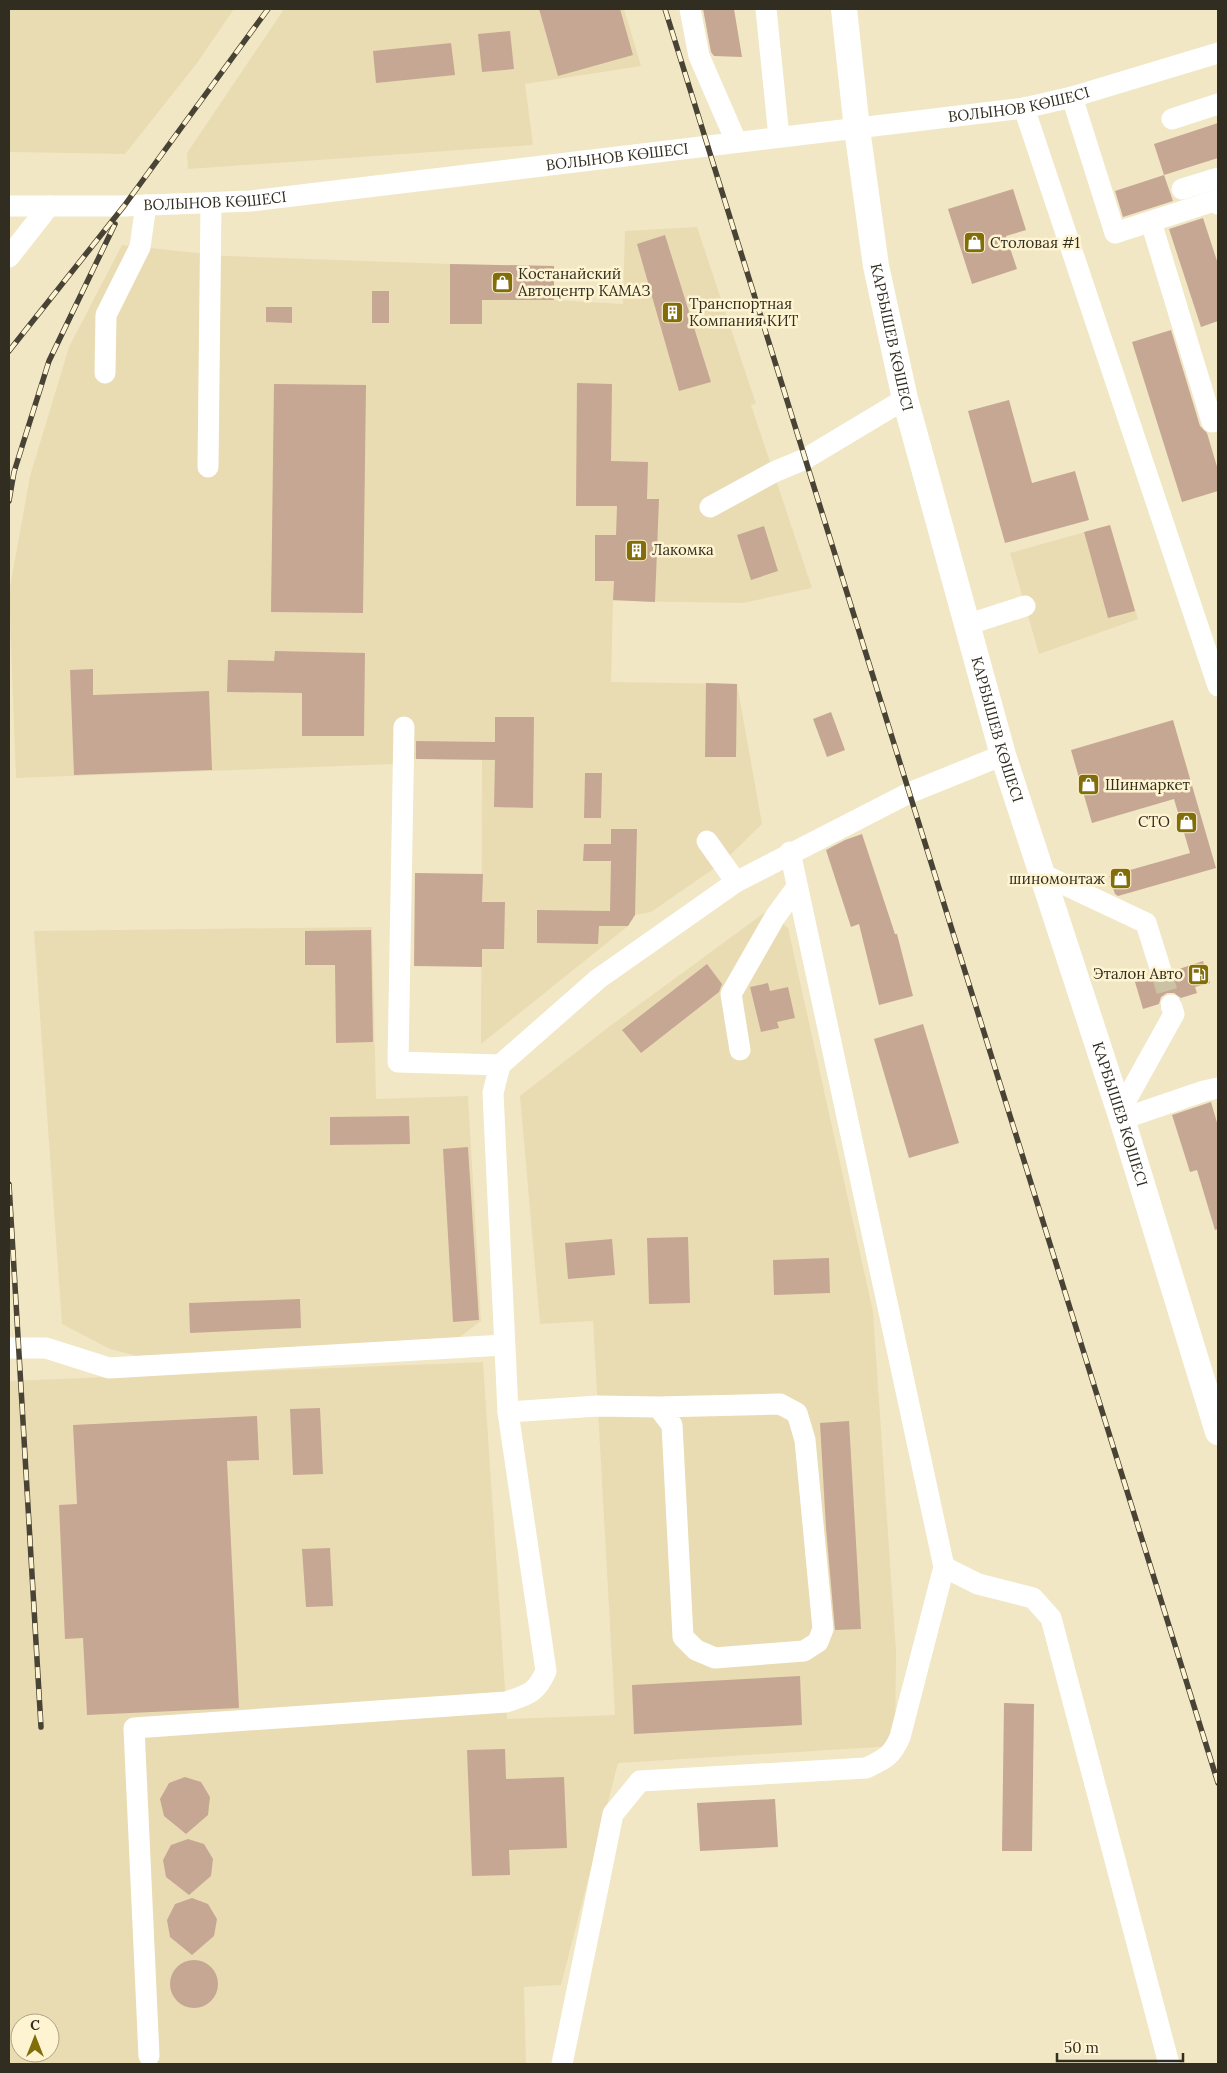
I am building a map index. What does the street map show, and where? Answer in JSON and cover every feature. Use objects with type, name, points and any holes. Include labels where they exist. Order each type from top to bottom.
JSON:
[{"type":"main road","name":"КАРБЫШЕВ КӨШЕСІ","points":[[844,9],[857,129],[876,266],[905,399],[1003,755],[1121,1115],[1218,1432]]},
{"type":"street","points":[[690,9],[700,56],[736,142]]},
{"type":"street","points":[[766,9],[779,137]]},
{"type":"street","name":"ВОЛЫНОВ КӨШЕСІ","points":[[9,206],[146,205],[260,200],[1024,108],[1072,97],[1218,53]]},
{"type":"street","points":[[1072,97],[1115,233],[1217,200],[1218,204]]},
{"type":"street","points":[[1172,119],[1218,104]]},
{"type":"street","points":[[1024,108],[1218,686]]},
{"type":"street","points":[[1182,189],[1218,178]]},
{"type":"street","points":[[208,467],[211,203]]},
{"type":"street","points":[[105,373],[106,315],[140,247],[146,205]]},
{"type":"street","points":[[9,257],[49,206]]},
{"type":"street","points":[[1151,222],[1212,422],[1218,420]]},
{"type":"street","points":[[710,507],[774,472],[805,459],[905,399]]},
{"type":"street","points":[[966,625],[1025,606]]},
{"type":"street","points":[[404,727],[398,1062],[500,1064]]},
{"type":"street","points":[[149,2056],[134,1728],[506,1702],[530,1694],[540,1685],[546,1672],[508,1412],[493,1093],[500,1064],[598,979],[736,882],[790,852],[909,793],[1003,755]]},
{"type":"street","points":[[707,841],[736,882]]},
{"type":"street","points":[[562,2064],[613,1814],[640,1781],[866,1768],[887,1758],[895,1748],[900,1737],[944,1567],[790,852]]},
{"type":"street","points":[[1042,874],[1146,923],[1161,971]]},
{"type":"street","points":[[740,1050],[731,994],[775,917],[797,887]]},
{"type":"street","points":[[1121,1115],[1174,1014],[1171,1005]]},
{"type":"street","points":[[1121,1115],[1218,1088]]},
{"type":"street","points":[[9,1348],[46,1348],[109,1368],[504,1345]]},
{"type":"street","points":[[508,1412],[598,1406],[658,1407],[780,1404],[797,1413],[805,1440],[823,1629],[818,1642],[804,1651],[715,1658],[696,1650],[683,1637],[672,1426],[658,1407]]},
{"type":"street","points":[[944,1567],[978,1584],[1033,1598],[1051,1618],[1169,2064]]},
{"type":"shaded area","points":[[9,9],[234,9],[197,63],[125,154],[9,152]]},
{"type":"shaded area","points":[[284,9],[624,9],[641,66],[525,84],[533,145],[188,169],[187,153]]},
{"type":"shaded area","points":[[697,227],[756,404],[751,405],[812,588],[743,603],[613,601],[611,682],[737,684],[762,824],[722,863],[651,912],[635,915],[628,926],[481,1044],[482,760],[414,759],[395,764],[16,778],[9,593],[30,476],[69,347],[122,245],[225,256],[554,266],[554,300],[623,304],[625,231]]},
{"type":"shaded area","points":[[1110,525],[1138,619],[1039,654],[1010,553]]},
{"type":"shaded area","points":[[768,910],[788,928],[873,1312],[896,1651],[895,1746],[618,1763],[561,1985],[524,1987],[526,2064],[9,2064],[9,1381],[483,1362],[507,1719],[615,1715],[593,1321],[540,1324],[520,1096],[610,1026]]},
{"type":"shaded area","points":[[372,927],[376,1099],[468,1096],[481,1321],[453,1342],[137,1356],[110,1349],[62,1324],[34,931]]},
{"type":"building","points":[[539,9],[620,9],[633,55],[558,76]]},
{"type":"building","points":[[703,9],[734,9],[742,57],[714,56],[711,52]]},
{"type":"building","points":[[510,31],[514,69],[482,72],[478,34]]},
{"type":"building","points":[[451,43],[455,75],[376,83],[373,51]]},
{"type":"building","points":[[1218,123],[1218,158],[1164,175],[1154,144]]},
{"type":"building","points":[[1164,175],[1173,201],[1123,217],[1115,191]]},
{"type":"building","points":[[1013,189],[1026,230],[1006,236],[1017,269],[972,284],[948,209]]},
{"type":"building","points":[[1203,218],[1218,264],[1218,321],[1201,327],[1169,229]]},
{"type":"building","name":"Транспортная Компания КИТ","points":[[665,235],[711,382],[679,391],[637,244]]},
{"type":"building","name":"Костанайский Автоцентр КАМАЗ","points":[[450,264],[554,266],[554,300],[482,300],[482,324],[450,324]]},
{"type":"building","points":[[372,291],[389,291],[389,323],[372,323]]},
{"type":"building","points":[[266,307],[292,307],[292,323],[266,322]]},
{"type":"building","points":[[1171,330],[1200,426],[1207,433],[1218,470],[1218,491],[1182,502],[1132,342]]},
{"type":"building","points":[[577,383],[612,384],[611,461],[648,462],[647,499],[659,499],[655,602],[613,600],[614,581],[595,581],[595,535],[616,535],[617,506],[576,506]]},
{"type":"building","points":[[274,384],[366,385],[363,613],[271,612]]},
{"type":"building","points":[[1009,400],[1032,483],[1075,471],[1089,520],[1005,543],[968,411]]},
{"type":"building","points":[[1110,525],[1135,611],[1108,618],[1084,532]]},
{"type":"building","points":[[764,526],[778,571],[751,580],[737,535]]},
{"type":"building","points":[[275,651],[365,653],[364,736],[302,736],[302,693],[227,692],[228,660],[274,661]]},
{"type":"building","points":[[93,669],[93,695],[209,691],[212,770],[74,775],[70,670]]},
{"type":"building","points":[[706,683],[737,684],[736,757],[705,757]]},
{"type":"building","points":[[831,712],[845,750],[827,757],[813,719]]},
{"type":"building","points":[[495,717],[534,717],[533,808],[494,807],[495,760],[416,759],[416,741],[495,742]]},
{"type":"building","points":[[1173,720],[1216,868],[1118,896],[1115,894],[1109,876],[1190,853],[1174,799],[1092,823],[1071,750]]},
{"type":"building","points":[[585,773],[602,773],[601,818],[584,818]]},
{"type":"building","points":[[611,829],[637,829],[635,915],[628,926],[599,926],[598,944],[537,943],[537,910],[610,911],[611,861],[583,861],[584,844],[611,844]]},
{"type":"building","points":[[862,834],[895,934],[897,934],[913,996],[879,1005],[859,924],[851,927],[826,850]]},
{"type":"building","points":[[415,873],[483,874],[482,902],[505,902],[504,949],[482,949],[482,967],[414,966]]},
{"type":"building","points":[[371,930],[373,1042],[336,1043],[335,965],[305,965],[305,931]]},
{"type":"building","points":[[1203,961],[1210,983],[1195,987],[1197,993],[1181,998],[1174,993],[1167,993],[1161,997],[1159,1004],[1143,1009],[1135,982],[1151,977],[1158,983],[1164,983],[1170,979],[1173,971]]},
{"type":"building","points":[[707,964],[722,984],[719,992],[641,1053],[622,1030]]},
{"type":"building","points":[[768,983],[770,991],[788,987],[795,1018],[777,1022],[779,1028],[761,1032],[750,987]]},
{"type":"building","points":[[923,1024],[959,1143],[909,1158],[874,1039]]},
{"type":"building","points":[[1211,1102],[1218,1126],[1218,1229],[1215,1230],[1197,1170],[1190,1172],[1172,1115]]},
{"type":"building","points":[[409,1116],[410,1144],[330,1145],[330,1117]]},
{"type":"building","points":[[468,1147],[479,1320],[453,1322],[443,1149]]},
{"type":"building","points":[[688,1237],[690,1303],[649,1304],[647,1238]]},
{"type":"building","points":[[612,1239],[615,1275],[568,1279],[565,1243]]},
{"type":"building","points":[[829,1258],[830,1293],[774,1295],[773,1260]]},
{"type":"building","points":[[300,1299],[301,1328],[190,1333],[189,1303]]},
{"type":"building","points":[[320,1408],[323,1474],[293,1475],[290,1409]]},
{"type":"building","points":[[257,1416],[259,1460],[227,1461],[239,1708],[87,1715],[83,1638],[65,1639],[59,1505],[77,1504],[73,1425]]},
{"type":"building","points":[[849,1421],[861,1629],[835,1630],[826,1528],[820,1423]]},
{"type":"building","points":[[330,1548],[333,1606],[306,1607],[302,1549]]},
{"type":"building","points":[[800,1676],[802,1725],[634,1734],[632,1685]]},
{"type":"building","points":[[1004,1703],[1034,1704],[1032,1851],[1002,1851]]},
{"type":"building","points":[[505,1749],[506,1779],[564,1777],[567,1848],[509,1850],[510,1875],[472,1876],[467,1750]]},
{"type":"building","points":[[185,1777],[201,1782],[210,1797],[208,1815],[186,1834],[164,1816],[160,1799],[169,1783]]},
{"type":"building","points":[[775,1799],[778,1847],[700,1851],[697,1803]]},
{"type":"building","points":[[188,1839],[204,1844],[213,1859],[211,1876],[189,1895],[166,1877],[163,1860],[171,1845]]},
{"type":"building","points":[[192,1898],[208,1904],[217,1919],[214,1936],[192,1955],[170,1937],[167,1920],[175,1904]]},
{"type":"building","points":[[189,1960],[199,1960],[208,1964],[214,1970],[217,1975],[217,1993],[208,2004],[199,2008],[189,2008],[180,2004],[174,1998],[170,1989],[170,1979],[174,1970],[180,1964]]},
{"type":"tunnel","points":[[1161,971],[1171,1005]]},
{"type":"railway","points":[[9,351],[124,206],[268,9]]},
{"type":"railway","points":[[665,9],[1218,1783]]},
{"type":"railway","points":[[9,501],[14,472],[49,361],[115,224]]},
{"type":"railway","points":[[9,1184],[41,1727]]},
{"type":"place","name":"Столовая #1","points":[[974,243]]},
{"type":"place","name":"Костанайский Автоцентр КАМАЗ","points":[[502,283]]},
{"type":"place","name":"Транспортная Компания КИТ","points":[[673,313]]},
{"type":"place","name":"Лакомка","points":[[636,550]]},
{"type":"place","name":"Шинмаркет","points":[[1089,785]]},
{"type":"place","name":"СТО","points":[[1186,822]]},
{"type":"place","name":"шиномонтаж","points":[[1121,879]]},
{"type":"place","name":"Эталон Авто","points":[[1199,974]]}]
